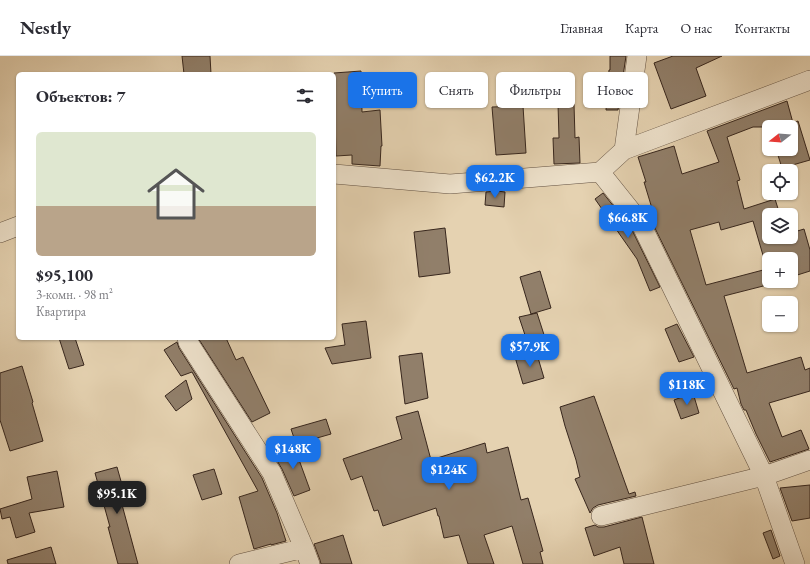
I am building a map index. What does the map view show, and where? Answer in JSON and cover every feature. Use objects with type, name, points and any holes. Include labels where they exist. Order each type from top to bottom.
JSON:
[{"type":"street","points":[[624,150],[637,56]]},
{"type":"street","points":[[336,174],[450,184],[600,172],[624,150],[810,80]]},
{"type":"street","points":[[600,172],[640,222],[764,476],[795,564]]},
{"type":"street","points":[[0,233],[16,227]]},
{"type":"street","points":[[188,340],[272,473],[307,556],[239,564]]},
{"type":"street","points":[[601,516],[764,476],[810,460]]},
{"type":"building","points":[[182,56],[210,56],[211,72],[184,72]]},
{"type":"building","points":[[610,56],[626,56],[624,72],[609,72]]},
{"type":"building","points":[[673,56],[722,56],[696,68],[706,96],[671,109],[654,63]]},
{"type":"building","points":[[361,71],[348,72],[348,108],[362,108],[362,112],[380,110],[382,146],[380,166],[352,164],[352,155],[336,156],[336,73]]},
{"type":"building","points":[[787,101],[792,120],[762,120],[762,127],[753,127],[727,137],[740,180],[737,181],[744,209],[775,200],[778,208],[762,208],[762,244],[798,244],[798,231],[804,229],[810,250],[810,271],[798,275],[798,252],[762,252],[753,221],[721,230],[719,222],[690,230],[706,285],[762,270],[762,286],[724,296],[747,373],[801,357],[805,370],[810,368],[810,391],[769,403],[782,437],[801,430],[809,449],[770,462],[746,410],[744,410],[741,404],[737,388],[734,389],[649,216],[654,215],[638,157],[674,146],[682,174],[719,162],[707,131]]},
{"type":"building","points":[[492,107],[523,108],[526,153],[496,155]]},
{"type":"building","points":[[558,108],[574,108],[575,138],[579,137],[580,163],[554,164],[553,138],[559,138]]},
{"type":"building","points":[[606,108],[618,108],[618,110],[606,110]]},
{"type":"building","points":[[798,121],[810,160],[796,164],[781,164],[778,156],[798,156]]},
{"type":"building","points":[[486,192],[505,192],[504,207],[485,205]]},
{"type":"building","points":[[603,193],[631,228],[660,287],[650,291],[637,259],[595,199]]},
{"type":"building","points":[[445,228],[450,273],[419,277],[414,232]]},
{"type":"building","points":[[540,271],[551,308],[531,314],[520,277]]},
{"type":"building","points":[[537,313],[547,344],[530,350],[519,317]]},
{"type":"building","points":[[366,321],[371,358],[332,364],[325,348],[345,345],[342,324]]},
{"type":"building","points":[[677,324],[694,357],[679,362],[665,329]]},
{"type":"building","points":[[60,340],[76,340],[84,365],[69,369]]},
{"type":"building","points":[[199,340],[227,340],[236,360],[243,357],[270,413],[252,422]]},
{"type":"building","points":[[177,342],[179,348],[262,478],[277,513],[286,541],[254,549],[239,497],[258,491],[192,372],[181,376],[164,350]]},
{"type":"building","points":[[536,351],[544,378],[523,384],[515,357]]},
{"type":"building","points":[[422,353],[428,398],[405,404],[399,356]]},
{"type":"building","points":[[22,366],[43,441],[10,451],[0,420],[0,373]]},
{"type":"building","points":[[186,380],[192,399],[176,411],[165,396]]},
{"type":"building","points":[[693,393],[699,413],[681,419],[674,400]]},
{"type":"building","points":[[594,396],[629,494],[635,492],[636,496],[598,505],[593,508],[590,513],[575,479],[580,477],[560,407]]},
{"type":"building","points":[[418,411],[431,460],[485,443],[487,453],[508,447],[521,500],[528,498],[543,551],[540,552],[543,564],[523,564],[512,526],[484,535],[494,564],[468,564],[459,535],[444,538],[436,508],[383,526],[378,510],[374,511],[362,476],[351,480],[343,459],[402,439],[396,417]]},
{"type":"building","points":[[326,419],[331,434],[296,444],[291,429]]},
{"type":"building","points":[[294,446],[310,490],[294,496],[282,469],[273,454]]},
{"type":"building","points":[[117,467],[126,499],[121,501],[138,564],[118,564],[108,527],[110,527],[95,473]]},
{"type":"building","points":[[214,469],[222,494],[202,500],[193,475]]},
{"type":"building","points":[[57,471],[64,507],[29,513],[35,532],[16,538],[10,517],[2,519],[0,509],[32,499],[27,477]]},
{"type":"building","points":[[810,485],[810,518],[792,521],[780,488]]},
{"type":"building","points":[[642,517],[654,564],[624,564],[620,547],[594,556],[585,528],[595,525],[598,527],[604,527]]},
{"type":"building","points":[[771,530],[780,556],[773,559],[763,533]]},
{"type":"building","points":[[343,535],[352,564],[321,564],[314,544]]},
{"type":"building","points":[[51,547],[56,564],[8,564],[7,560]]}]
